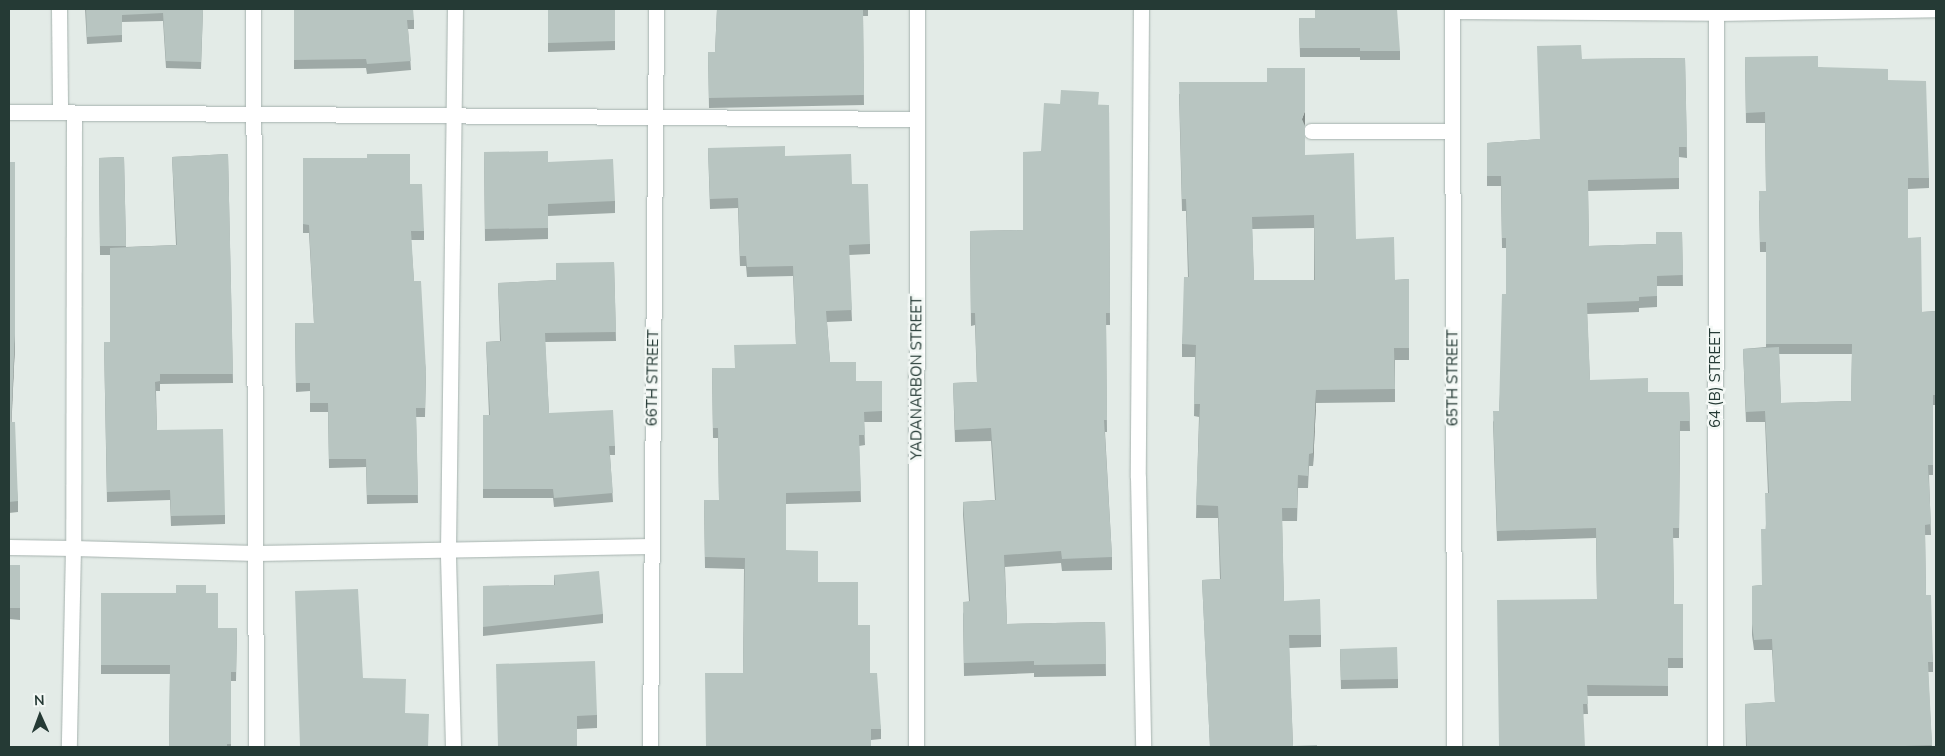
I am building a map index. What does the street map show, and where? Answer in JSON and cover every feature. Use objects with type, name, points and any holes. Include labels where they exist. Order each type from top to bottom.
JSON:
[{"type":"street","points":[[59,9],[67,113],[73,548],[69,747]]},
{"type":"street","points":[[253,9],[256,747]]},
{"type":"street","points":[[454,747],[448,550],[455,9]]},
{"type":"street","name":"66TH STREET","points":[[650,747],[656,9]]},
{"type":"street","name":"YADANARBON STREET","points":[[916,747],[917,9]]},
{"type":"street","points":[[1141,9],[1138,477],[1143,747]]},
{"type":"street","points":[[1452,10],[1716,11],[1936,9]]},
{"type":"street","name":"65TH STREET","points":[[1452,10],[1454,747]]},
{"type":"street","name":"64 (B) STREET","points":[[1715,747],[1716,11]]},
{"type":"street","points":[[9,112],[917,119]]},
{"type":"street","points":[[1311,131],[1452,131]]},
{"type":"street","points":[[9,547],[113,547],[256,553],[651,546]]},
{"type":"building","points":[[86,9],[203,9],[201,62],[166,61],[163,13],[122,15],[122,35],[87,37]]},
{"type":"building","points":[[294,9],[413,9],[414,20],[407,20],[411,61],[367,64],[366,59],[294,60]]},
{"type":"building","points":[[548,9],[615,9],[615,41],[548,43]]},
{"type":"building","points":[[717,9],[863,9],[864,95],[709,98],[708,52],[715,52]]},
{"type":"building","points":[[1315,9],[1397,9],[1400,51],[1360,51],[1360,48],[1300,48],[1299,18],[1315,18]]},
{"type":"building","points":[[1581,45],[1582,59],[1685,58],[1687,147],[1679,147],[1679,178],[1588,180],[1589,246],[1656,244],[1656,232],[1682,232],[1683,275],[1657,276],[1657,296],[1639,297],[1639,301],[1587,303],[1590,380],[1648,378],[1648,392],[1689,392],[1690,421],[1680,421],[1679,528],[1673,528],[1674,604],[1683,604],[1683,658],[1668,658],[1668,686],[1587,685],[1588,704],[1583,704],[1585,747],[1499,747],[1497,600],[1597,599],[1596,528],[1497,531],[1493,411],[1499,411],[1502,294],[1506,294],[1506,238],[1502,238],[1501,176],[1487,176],[1487,143],[1540,139],[1537,46]]},
{"type":"building","points":[[1818,56],[1818,67],[1888,69],[1888,80],[1926,81],[1929,178],[1908,178],[1908,238],[1921,237],[1922,312],[1936,311],[1936,395],[1933,395],[1933,465],[1928,465],[1931,524],[1925,525],[1926,595],[1931,595],[1933,662],[1928,662],[1932,745],[1747,747],[1745,704],[1775,702],[1772,639],[1754,640],[1752,624],[1752,586],[1762,585],[1761,529],[1766,529],[1765,493],[1769,493],[1765,411],[1746,412],[1743,349],[1779,347],[1781,403],[1851,401],[1852,344],[1766,344],[1766,242],[1760,242],[1759,191],[1766,191],[1765,112],[1746,113],[1745,57]]},
{"type":"building","points":[[1267,68],[1305,68],[1305,111],[1302,119],[1305,126],[1305,155],[1354,153],[1356,239],[1394,237],[1395,280],[1409,279],[1409,348],[1394,348],[1395,389],[1316,390],[1313,453],[1309,454],[1308,476],[1298,475],[1297,508],[1282,508],[1284,601],[1320,599],[1321,635],[1289,635],[1293,746],[1317,745],[1317,747],[1210,747],[1202,580],[1221,579],[1218,506],[1196,505],[1200,404],[1194,404],[1196,345],[1182,344],[1184,277],[1189,277],[1186,199],[1182,199],[1179,82],[1267,82]],"holes":[[[1314,215],[1315,280],[1254,280],[1252,217]]]},
{"type":"building","points":[[1061,90],[1099,92],[1098,105],[1109,105],[1110,313],[1106,313],[1107,420],[1104,420],[1112,557],[1062,559],[1061,551],[1004,555],[1007,624],[1105,622],[1106,664],[1034,665],[1034,661],[964,663],[963,602],[970,601],[963,502],[996,500],[991,428],[955,430],[953,383],[977,382],[975,313],[971,313],[970,231],[1023,230],[1023,152],[1041,151],[1044,103],[1060,104]]},
{"type":"building","points":[[785,146],[785,156],[851,154],[852,184],[868,184],[870,244],[849,245],[852,310],[826,311],[830,362],[856,362],[856,381],[882,381],[882,411],[864,412],[865,435],[859,435],[861,491],[786,493],[786,550],[818,551],[818,582],[858,582],[858,625],[870,625],[870,673],[877,673],[881,729],[871,729],[871,747],[706,747],[705,673],[743,673],[745,558],[705,557],[704,500],[719,500],[718,428],[713,428],[712,368],[735,368],[734,345],[796,344],[793,266],[747,267],[746,256],[740,256],[738,198],[710,199],[708,148]]},
{"type":"building","points":[[548,151],[548,162],[613,159],[615,201],[548,204],[548,228],[485,229],[484,152]]},
{"type":"building","points":[[228,154],[233,374],[160,374],[160,381],[155,382],[157,430],[223,429],[225,515],[171,516],[170,490],[107,492],[104,342],[110,342],[110,248],[177,245],[172,157]]},
{"type":"building","points":[[367,154],[410,154],[410,184],[422,184],[424,231],[411,231],[414,281],[421,281],[426,371],[425,408],[416,408],[418,495],[367,495],[366,459],[329,459],[328,403],[310,403],[310,383],[296,383],[295,323],[314,323],[309,225],[303,224],[303,158],[367,158]]},
{"type":"building","points":[[124,157],[126,246],[100,246],[99,158]]},
{"type":"building","points":[[9,162],[15,162],[15,333],[11,422],[15,422],[18,501],[9,502]]},
{"type":"building","points":[[614,262],[616,332],[545,333],[549,413],[613,410],[615,446],[609,446],[613,493],[554,498],[553,489],[483,489],[483,415],[490,415],[486,342],[501,341],[498,283],[556,280],[556,263]]},
{"type":"building","points":[[9,565],[20,565],[20,608],[9,608]]},
{"type":"building","points":[[599,571],[603,614],[483,627],[483,586],[555,585],[554,575]]},
{"type":"building","points":[[176,585],[206,585],[206,593],[218,593],[218,628],[237,628],[236,672],[231,672],[231,744],[227,744],[227,747],[169,747],[170,665],[101,665],[101,593],[176,593]]},
{"type":"building","points":[[358,589],[363,678],[406,679],[405,713],[429,714],[428,747],[300,747],[295,591]]},
{"type":"building","points":[[1397,647],[1398,679],[1341,680],[1340,649]]},
{"type":"building","points":[[595,661],[597,715],[577,716],[577,747],[498,747],[496,664]]}]
